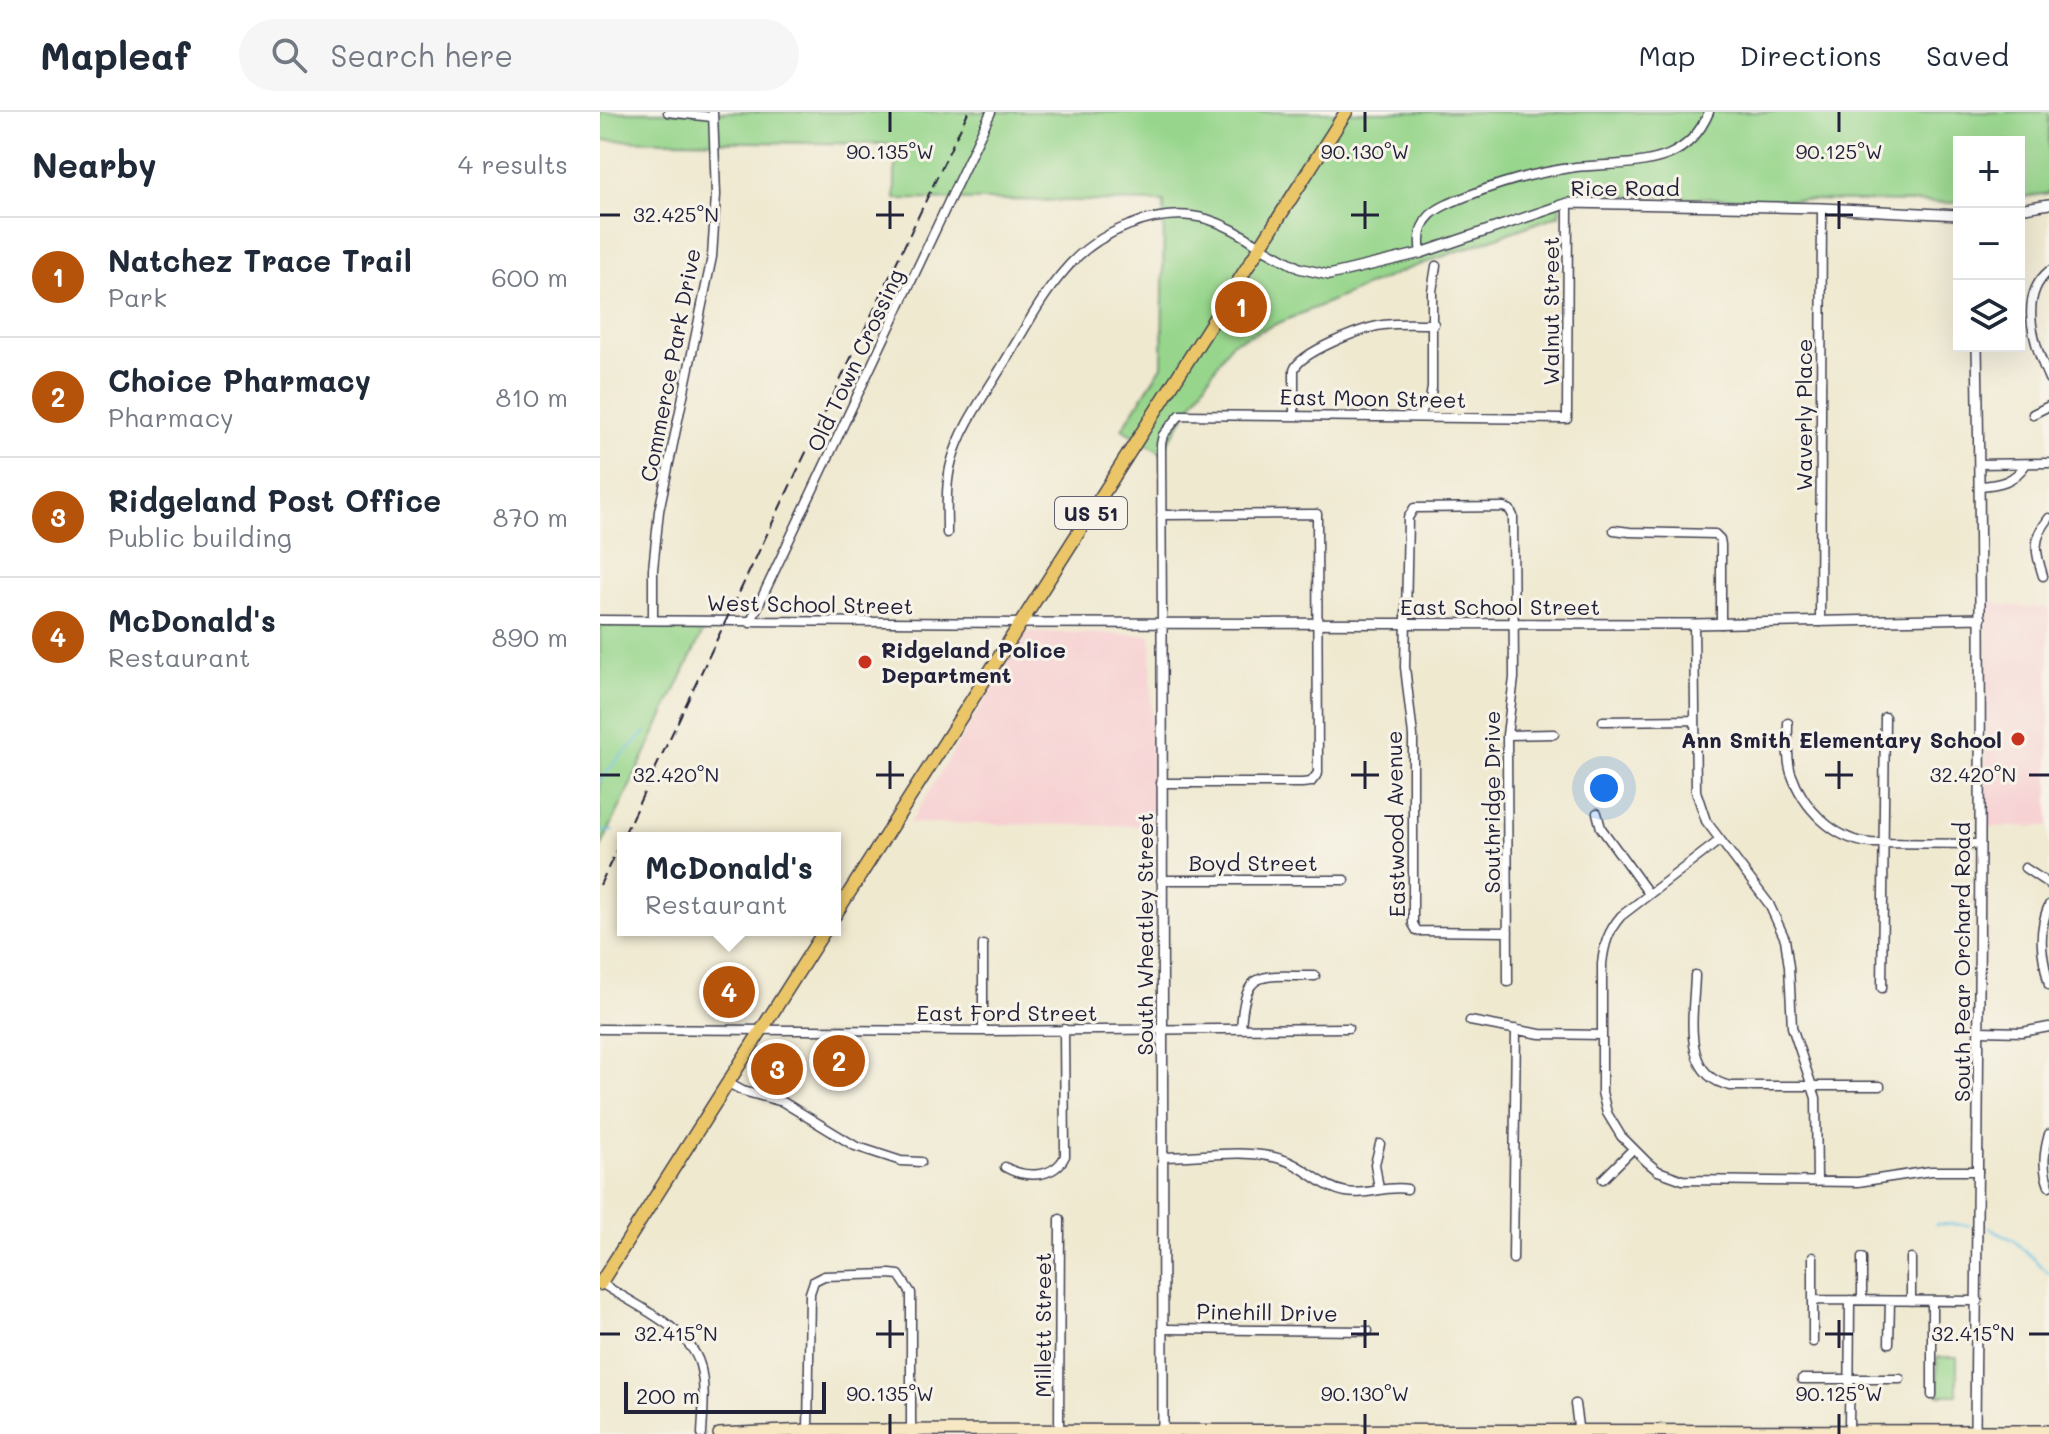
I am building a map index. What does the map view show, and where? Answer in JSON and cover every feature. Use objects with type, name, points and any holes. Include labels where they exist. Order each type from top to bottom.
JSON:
[{"type":"main road","name":"US 51","points":[[841,906],[1346,112]]},
{"type":"main road","points":[[600,1284],[821,936]]},
{"type":"main road","points":[[719,1434],[1059,1430],[1419,1433],[2049,1431]]},
{"type":"street","points":[[668,112],[713,115]]},
{"type":"street","name":"Old Town Crossing","points":[[750,623],[991,112]]},
{"type":"street","points":[[1421,253],[1420,229],[1439,208],[1484,189],[1535,174],[1666,156],[1692,138],[1709,112]]},
{"type":"street","name":"Commerce Park Drive","points":[[653,620],[653,569],[659,511],[712,257],[716,195],[713,115]]},
{"type":"street","name":"Rice Road","points":[[1261,247],[1299,268],[1329,275],[1421,253],[1568,203],[1822,208],[1953,215]]},
{"type":"street","name":"Walnut Street","points":[[1567,419],[1568,203]]},
{"type":"street","points":[[2025,208],[2049,204]]},
{"type":"street","name":"Waverly Place","points":[[1820,622],[1822,208]]},
{"type":"street","points":[[947,533],[948,475],[963,431],[1049,290],[1080,255],[1098,240],[1123,228],[1178,216],[1206,219],[1240,232],[1261,247]]},
{"type":"street","points":[[1418,415],[1430,399],[1432,388],[1432,291],[1436,266]]},
{"type":"street","points":[[2049,271],[2037,284],[2031,304],[2039,356],[2049,379]]},
{"type":"street","points":[[1294,414],[1294,370],[1296,363],[1307,354],[1372,327],[1434,324]]},
{"type":"street","name":"South Pear Orchard Road","points":[[1975,1433],[1981,618],[1977,352]]},
{"type":"street","points":[[2033,414],[2049,406]]},
{"type":"street","name":"East Moon Street","points":[[1163,435],[1180,415],[1418,415],[1567,419]]},
{"type":"street","name":"South Wheatley Street","points":[[1163,435],[1163,1432]]},
{"type":"street","points":[[1979,464],[2049,463]]},
{"type":"street","points":[[1979,486],[2005,483],[2026,464]]},
{"type":"street","name":"Southridge Drive","points":[[1407,624],[1408,518],[1411,510],[1504,507],[1510,510],[1513,516],[1514,678],[1507,735],[1508,982]]},
{"type":"street","points":[[1161,515],[1317,514],[1318,773],[1311,782],[1161,783]]},
{"type":"street","points":[[2043,576],[2036,554],[2037,536],[2049,518]]},
{"type":"street","points":[[1614,530],[1715,534],[1721,545],[1721,624]]},
{"type":"street","name":"East School Street","points":[[1020,623],[1721,624],[1981,618]]},
{"type":"street","name":"West School Street","points":[[600,620],[1020,623]]},
{"type":"street","name":"Eastwood Avenue","points":[[1407,624],[1405,667],[1413,736],[1414,928],[1417,931],[1508,932]]},
{"type":"street","points":[[1694,624],[1696,791],[1706,821],[1769,904],[1781,929],[1788,955],[1792,1027],[1814,1087],[1817,1182]]},
{"type":"street","points":[[1882,988],[1885,717]]},
{"type":"street","points":[[1603,721],[1694,720]]},
{"type":"street","points":[[1788,723],[1789,762],[1802,794],[1827,826],[1838,834],[1858,842],[1882,844],[1980,844]]},
{"type":"street","points":[[1507,735],[1554,734]]},
{"type":"street","points":[[1597,813],[1601,828],[1649,894]]},
{"type":"street","points":[[1720,840],[1621,916],[1605,945],[1602,1035],[1604,1102],[1612,1123],[1633,1149],[1658,1171],[1683,1180],[1858,1182],[1931,1171],[1978,1171]]},
{"type":"street","points":[[2025,868],[2049,884]]},
{"type":"street","name":"Boyd Street","points":[[1161,880],[1345,880]]},
{"type":"street","points":[[2049,905],[2042,922],[2041,945],[2049,985]]},
{"type":"street","points":[[983,945],[983,1031]]},
{"type":"street","points":[[1695,975],[1694,1049],[1698,1064],[1707,1076],[1731,1086],[1880,1086]]},
{"type":"street","points":[[1241,1029],[1243,1001],[1247,987],[1255,980],[1315,976]]},
{"type":"street","points":[[1470,1021],[1552,1035],[1602,1035]]},
{"type":"street","points":[[1980,1031],[2022,1032],[2049,1027]]},
{"type":"street","name":"East Ford Street","points":[[600,1029],[983,1031],[1348,1028]]},
{"type":"street","points":[[1005,1167],[1017,1174],[1041,1174],[1056,1168],[1065,1156],[1064,1029]]},
{"type":"street","points":[[1513,1259],[1516,1029]]},
{"type":"street","points":[[728,1083],[743,1091],[783,1102],[855,1146],[901,1161],[921,1162]]},
{"type":"street","points":[[2049,1134],[2044,1154],[2044,1174],[2049,1186]]},
{"type":"street","points":[[1379,1189],[1375,1164],[1380,1144]]},
{"type":"street","points":[[1603,1179],[1633,1149]]},
{"type":"street","points":[[1164,1157],[1273,1157],[1291,1162],[1325,1185],[1345,1192],[1390,1187],[1407,1189]]},
{"type":"street","name":"Millett Street","points":[[1059,1430],[1060,1219]]},
{"type":"street","points":[[1813,1257],[1813,1342]]},
{"type":"street","points":[[1862,1258],[1862,1300]]},
{"type":"street","points":[[1911,1258],[1911,1301]]},
{"type":"street","points":[[808,1432],[810,1293],[814,1281],[824,1276],[890,1274],[899,1275],[911,1293],[911,1432]]},
{"type":"street","points":[[600,1284],[676,1331],[693,1349],[701,1368],[702,1434]]},
{"type":"street","points":[[1813,1300],[1978,1301]]},
{"type":"street","points":[[1849,1432],[1850,1300]]},
{"type":"street","points":[[1889,1343],[1890,1301]]},
{"type":"street","points":[[1932,1301],[1932,1395]]},
{"type":"street","name":"Pinehill Drive","points":[[1165,1329],[1368,1331]]},
{"type":"street","points":[[1802,1379],[1900,1379]]},
{"type":"street","points":[[1575,1404],[1579,1433]]},
{"type":"shaded area","name":"Ann Smith Elementary School","points":[[1988,599],[2003,605],[2049,608],[2049,826],[1985,827]]},
{"type":"shaded area","points":[[1026,632],[1151,635],[1152,826],[910,823]]},
{"type":"green space","points":[[600,112],[2049,112],[2049,193],[2025,197],[2025,136],[1953,136],[1953,203],[1561,195],[1559,215],[1405,270],[1231,343],[1161,453],[1122,429],[1162,366],[1164,202],[895,199],[895,144],[600,140]]},
{"type":"green space","points":[[600,625],[706,625],[600,849]]},
{"type":"green space","points":[[1937,1357],[1957,1357],[1957,1395],[1938,1395]]},
{"type":"waterway","points":[[600,781],[646,732]]},
{"type":"waterway","points":[[600,832],[613,831]]},
{"type":"waterway","points":[[1936,1224],[1969,1225]]},
{"type":"waterway","points":[[1988,1227],[2013,1240],[2049,1273]]},
{"type":"railway","points":[[625,832],[968,112]]},
{"type":"railway","points":[[600,885],[617,849]]},
{"type":"place","name":"Natchez Trace Trail","points":[[1241,307]]},
{"type":"place","name":"Ridgeland Police Department","points":[[865,662]]},
{"type":"place","name":"Ann Smith Elementary School","points":[[2018,739]]},
{"type":"place","name":"McDonald's","points":[[729,992]]},
{"type":"place","name":"Choice Pharmacy","points":[[839,1061]]},
{"type":"place","name":"Ridgeland Post Office","points":[[777,1069]]}]
